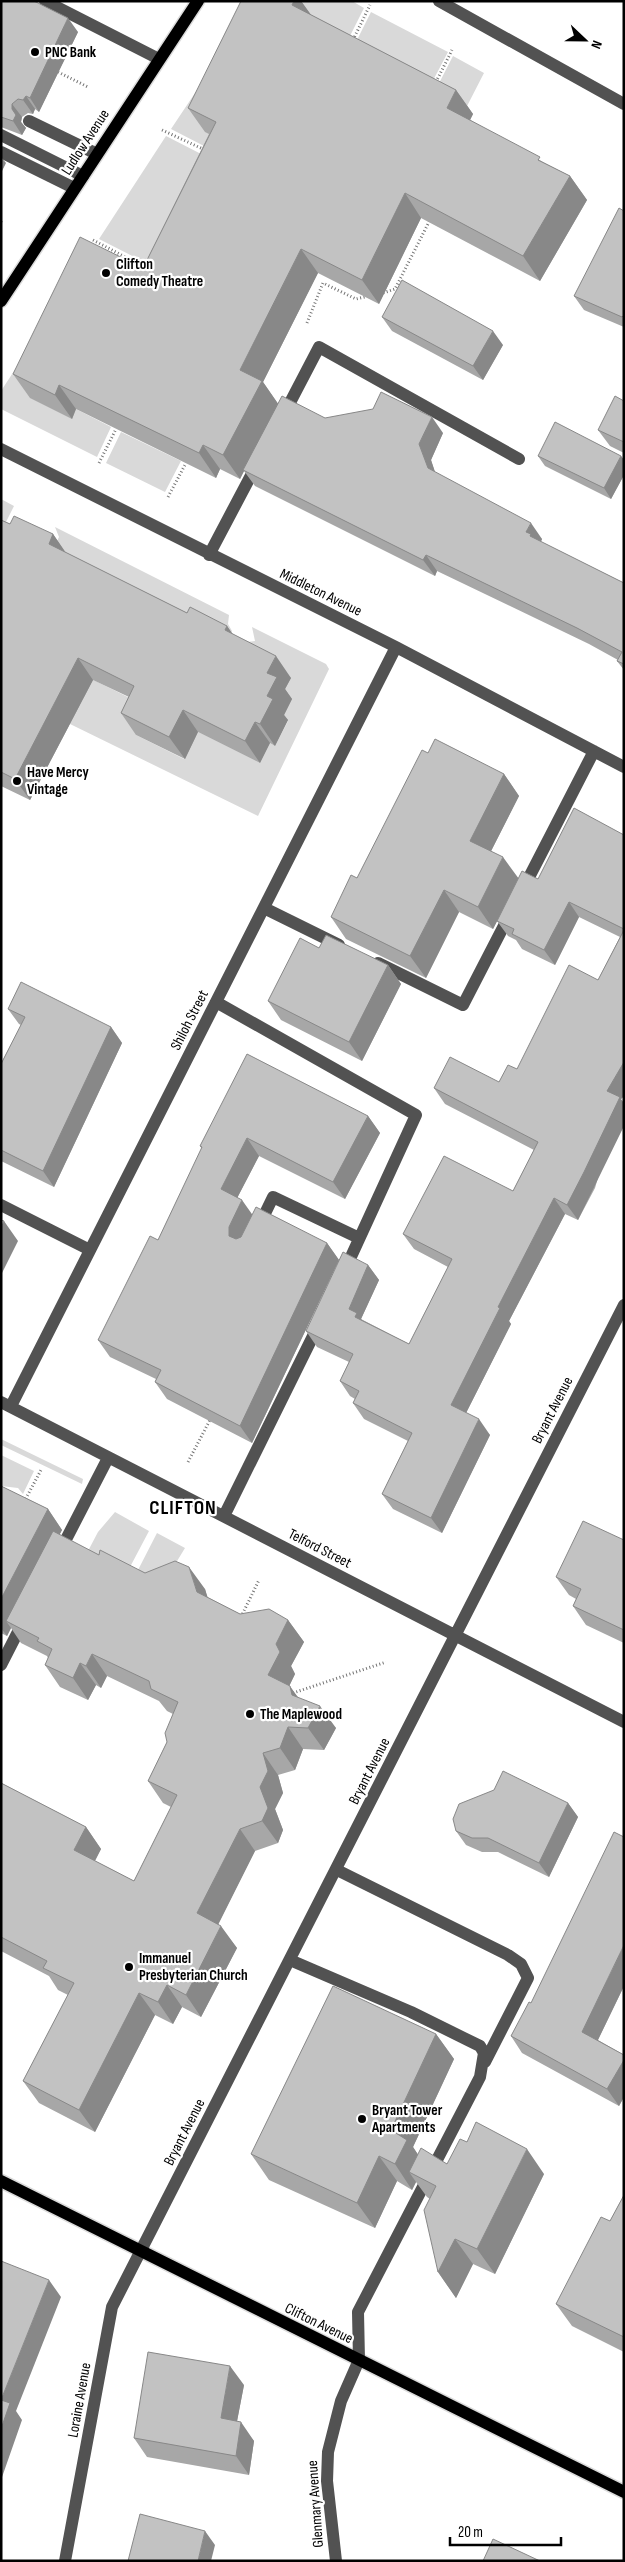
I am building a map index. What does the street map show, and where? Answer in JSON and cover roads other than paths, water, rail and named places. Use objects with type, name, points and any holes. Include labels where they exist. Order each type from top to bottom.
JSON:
[{"type":"main road","name":"Ludlow Avenue","points":[[1,300],[195,2]]},
{"type":"main road","name":"Clifton Avenue","points":[[1,2181],[624,2492]]},
{"type":"street","points":[[45,1],[159,59]]},
{"type":"street","points":[[439,1],[624,104]]},
{"type":"street","points":[[29,121],[97,154]]},
{"type":"street","points":[[1,134],[83,176]]},
{"type":"street","points":[[1,152],[74,188]]},
{"type":"street","points":[[278,424],[320,347],[519,459]]},
{"type":"street","name":"Middleton Avenue","points":[[1,449],[209,555],[396,647],[624,767]]},
{"type":"street","points":[[209,555],[265,450]]},
{"type":"street","name":"Shiloh Street","points":[[6,1404],[90,1250],[396,647]]},
{"type":"street","points":[[367,958],[463,1004],[594,751]]},
{"type":"street","points":[[264,908],[349,950]]},
{"type":"street","points":[[216,1002],[416,1115],[339,1282]]},
{"type":"street","points":[[252,1240],[273,1198],[359,1238]]},
{"type":"street","points":[[1,1205],[90,1250]]},
{"type":"street","name":"Bryant Avenue","points":[[141,2252],[624,1305]]},
{"type":"street","points":[[224,1516],[326,1308]]},
{"type":"street","name":"Telford Street","points":[[6,1404],[624,1722]]},
{"type":"street","points":[[54,1562],[108,1458]]},
{"type":"street","points":[[1,1665],[28,1614]]},
{"type":"street","points":[[337,1870],[508,1955],[521,1964],[528,1978],[484,2064],[480,2077],[358,2312],[359,2360]]},
{"type":"street","points":[[290,1960],[411,2012],[480,2046],[484,2053],[484,2064]]},
{"type":"street","name":"Loraine Avenue","points":[[65,2561],[112,2307],[141,2252]]},
{"type":"street","name":"Glenmary Avenue","points":[[336,2561],[327,2482],[328,2452],[341,2401],[359,2360]]},
{"type":"place","name":"PNC Bank","points":[[35,52]]},
{"type":"place","name":"Clifton Comedy Theatre","points":[[106,273]]},
{"type":"place","name":"Have Mercy Vintage","points":[[17,781]]},
{"type":"place","name":"The Maplewood","points":[[250,1714]]},
{"type":"place","name":"Immanuel Presbyterian Church","points":[[129,1967]]},
{"type":"place","name":"Bryant Tower Apartments","points":[[362,2119]]},
{"type":"district","name":"CLIFTON","points":[[183,1507]]}]
